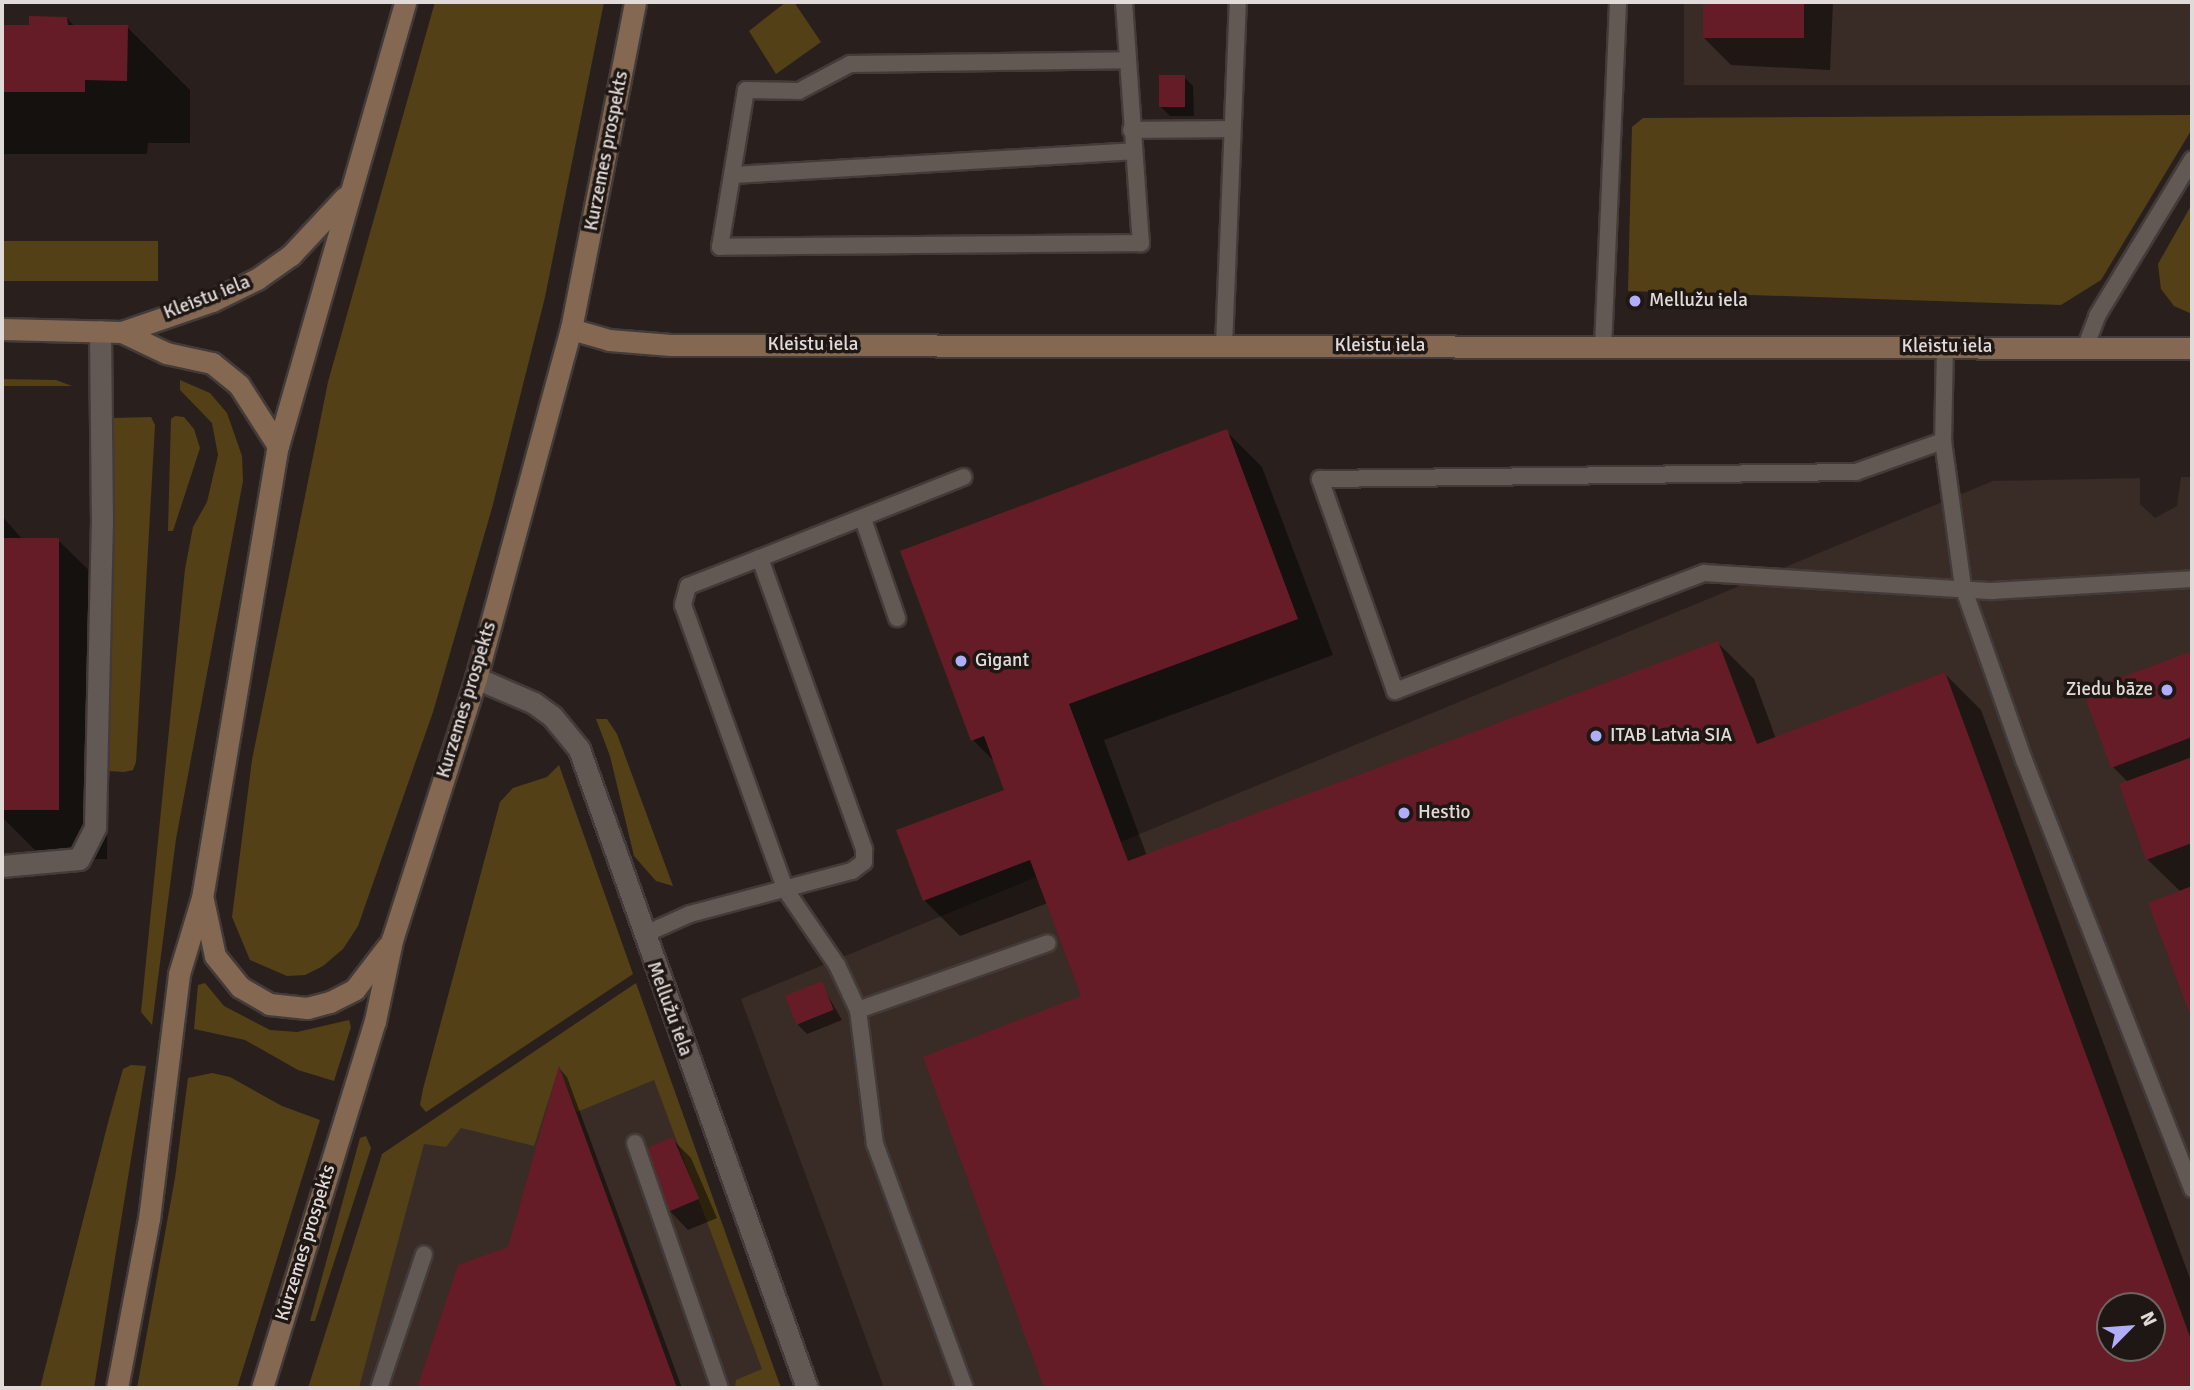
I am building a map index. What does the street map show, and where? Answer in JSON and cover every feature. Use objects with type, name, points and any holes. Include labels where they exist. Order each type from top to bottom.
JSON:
[{"type":"main road","points":[[117,1388],[149,1219],[179,974],[202,898],[278,446],[346,196],[405,2]]},
{"type":"main road","name":"Kurzemes prospekts","points":[[262,1388],[376,1021],[391,940],[476,678],[570,329],[635,2]]},
{"type":"main road","name":"Kleistu iela","points":[[2,329],[122,332],[212,301],[257,279],[290,255],[346,196]]},
{"type":"main road","name":"Kleistu iela","points":[[570,329],[609,340],[671,345],[2192,348]]},
{"type":"main road","name":"Kleistu iela","points":[[122,332],[166,353],[212,363],[239,385],[278,446]]},
{"type":"main road","points":[[202,898],[215,956],[240,986],[269,1004],[307,1008],[355,989],[391,940]]},
{"type":"street","points":[[2,866],[79,859],[95,827],[102,524],[100,331]]},
{"type":"street","name":"Mellužu iela","points":[[476,678],[534,703],[552,716],[579,749],[643,935],[807,1388]]},
{"type":"lane","points":[[1124,2],[1141,243],[720,247],[747,90],[799,91],[850,64],[1127,60]]},
{"type":"lane","points":[[1224,346],[1230,129],[1238,2]]},
{"type":"lane","points":[[1603,347],[1618,2]]},
{"type":"lane","points":[[1131,130],[1230,129]]},
{"type":"lane","points":[[733,175],[1133,151]]},
{"type":"lane","points":[[2085,348],[2097,316],[2192,160]]},
{"type":"lane","points":[[1945,347],[1943,441],[1963,587],[2024,761],[2192,1189]]},
{"type":"lane","points":[[1943,441],[1856,472],[1320,479],[1395,691],[1704,573],[1963,587],[1992,591],[2192,579]]},
{"type":"lane","points":[[964,477],[688,586],[683,605],[785,889],[837,965],[858,1010],[875,1144],[965,1388]]},
{"type":"lane","points":[[863,519],[897,618]]},
{"type":"lane","points":[[643,935],[691,914],[852,871],[864,862],[864,849],[760,558]]},
{"type":"lane","points":[[858,1010],[1048,943]]},
{"type":"lane","points":[[635,1143],[720,1388]]},
{"type":"lane","points":[[379,1388],[424,1254]]},
{"type":"shaded area","points":[[435,2],[604,2],[545,297],[492,508],[433,712],[358,926],[343,949],[323,966],[305,975],[287,976],[250,960],[232,917],[252,760],[328,382]]},
{"type":"shaded area","points":[[786,2],[794,2],[821,42],[776,74],[749,31]]},
{"type":"shaded area","points":[[1684,2],[2192,2],[2192,85],[1684,85]]},
{"type":"shaded area","points":[[2192,115],[2192,129],[2101,280],[2061,305],[1628,291],[1632,127],[1643,118]]},
{"type":"shaded area","points":[[2192,204],[2192,314],[2174,306],[2161,289],[2158,264]]},
{"type":"shaded area","points":[[2,241],[158,241],[158,281],[2,281]]},
{"type":"shaded area","points":[[2,379],[56,380],[72,386],[2,386]]},
{"type":"shaded area","points":[[180,380],[210,393],[227,413],[242,456],[243,481],[176,839],[152,1025],[141,1012],[185,569],[193,527],[207,502],[218,455],[212,423],[180,390]]},
{"type":"shaded area","points":[[175,416],[184,417],[194,429],[200,448],[173,531],[168,531],[171,419]]},
{"type":"shaded area","points":[[151,417],[155,425],[136,762],[133,770],[108,771],[113,418]]},
{"type":"shaded area","points":[[2181,477],[2192,477],[2192,1388],[884,1388],[741,999],[1993,481],[2140,478],[2140,504],[2155,518],[2177,506]]},
{"type":"shaded area","points":[[596,719],[607,719],[617,734],[673,886],[656,881],[634,856],[610,756]]},
{"type":"shaded area","points":[[559,765],[633,974],[426,1112],[420,1105],[423,1089],[500,802],[513,788],[547,777]]},
{"type":"shaded area","points":[[205,983],[224,1006],[270,1030],[297,1032],[349,1020],[351,1027],[334,1081],[298,1070],[245,1040],[194,1029],[198,985]]},
{"type":"shaded area","points":[[636,983],[781,1388],[735,1388],[736,1380],[762,1369],[654,1080],[577,1112],[559,1067],[534,1146],[461,1128],[446,1147],[424,1144],[359,1388],[308,1388],[382,1154]]},
{"type":"shaded area","points":[[635,1009],[774,1388],[352,1388],[416,1144]]},
{"type":"shaded area","points":[[131,1065],[146,1066],[94,1388],[40,1388],[123,1069]]},
{"type":"shaded area","points":[[212,1073],[230,1077],[282,1106],[320,1120],[237,1388],[137,1388],[175,1178],[188,1078]]},
{"type":"shaded area","points":[[366,1136],[371,1148],[315,1321],[310,1321],[360,1138]]},
{"type":"building","points":[[1703,2],[1804,2],[1804,38],[1703,38]]},
{"type":"building","points":[[29,16],[67,17],[68,25],[128,25],[127,81],[85,80],[85,92],[2,92],[2,25],[29,25]]},
{"type":"building","points":[[1159,75],[1185,75],[1185,107],[1159,107]]},
{"type":"building","points":[[1227,429],[1298,619],[1069,704],[1128,861],[1718,641],[1757,744],[1945,672],[2192,1342],[2192,1388],[1044,1388],[923,1057],[1081,996],[1030,860],[923,901],[896,830],[1004,790],[984,736],[971,741],[900,551]]},
{"type":"building","points":[[2,538],[59,538],[59,810],[2,810]]},
{"type":"building","points":[[2192,651],[2192,737],[2111,768],[2083,692]]},
{"type":"building","points":[[2192,757],[2192,843],[2146,860],[2119,784]]},
{"type":"building","points":[[2192,886],[2192,1020],[2148,903]]},
{"type":"building","points":[[822,981],[834,1010],[797,1025],[785,996]]},
{"type":"building","points":[[559,1066],[677,1388],[417,1388],[458,1265],[508,1247]]},
{"type":"building","points":[[673,1137],[699,1199],[668,1212],[642,1150]]},
{"type":"place","name":"Mellužu iela","points":[[1635,301]]},
{"type":"place","name":"Gigant","points":[[961,661]]},
{"type":"place","name":"Ziedu bāze","points":[[2167,690]]},
{"type":"place","name":"ITAB Latvia SIA","points":[[1596,736]]},
{"type":"place","name":"Hestio","points":[[1404,813]]}]
